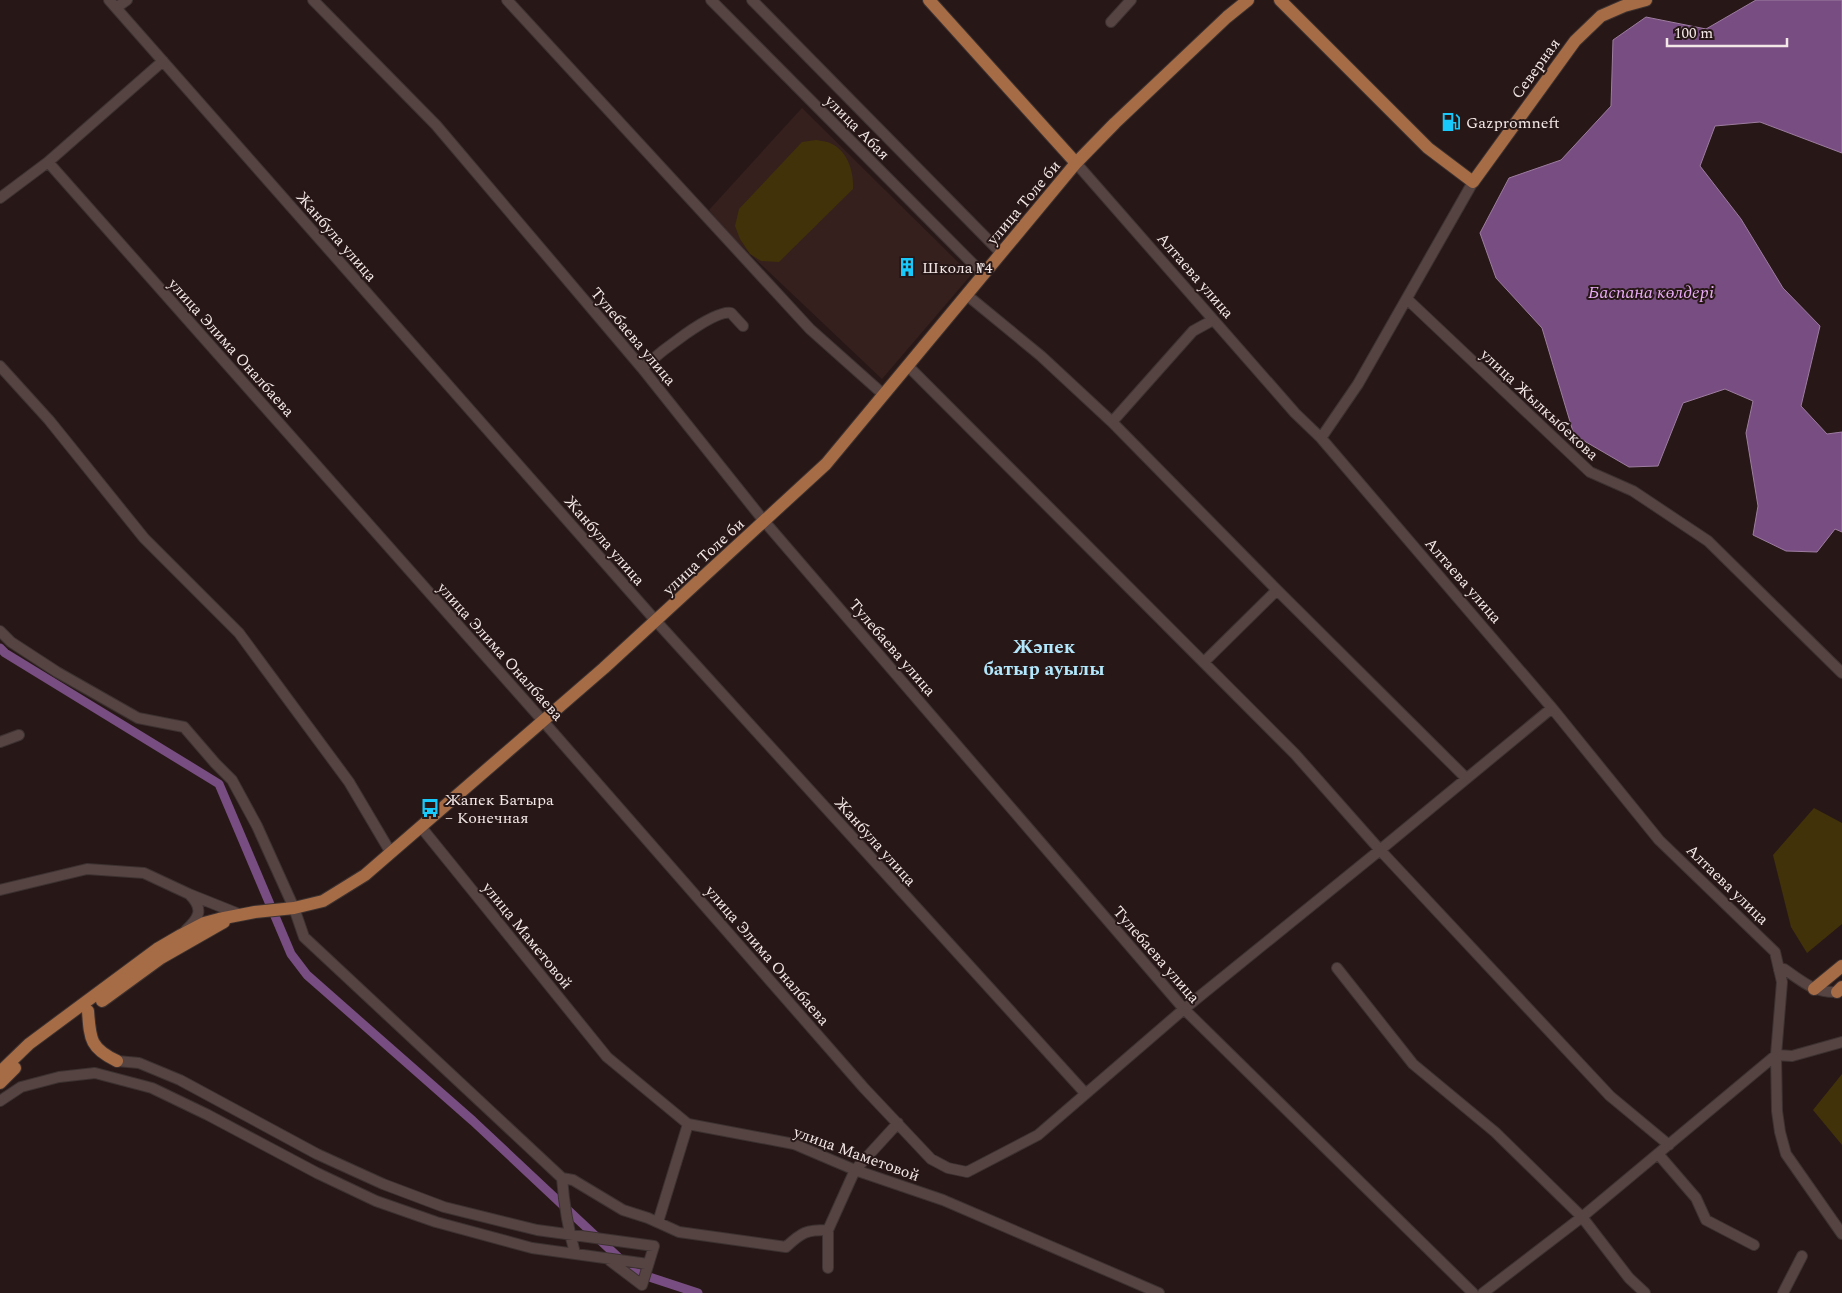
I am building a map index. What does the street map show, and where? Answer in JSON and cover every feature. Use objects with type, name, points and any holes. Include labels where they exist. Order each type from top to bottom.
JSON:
[{"type":"main road","name":"Алтаева улица","points":[[929,0],[1076,164]]},
{"type":"main road","name":"улица Толе би","points":[[0,1072],[29,1044],[157,949],[181,934],[204,922],[239,914],[294,908],[324,900],[365,876],[656,621],[826,464],[968,296],[1001,253],[1076,164],[1115,123],[1227,17],[1248,0]]},
{"type":"main road","points":[[1280,0],[1428,148],[1473,182]]},
{"type":"main road","name":"Северная","points":[[1473,182],[1575,41],[1601,16],[1624,6],[1646,0]]},
{"type":"main road","points":[[0,1083],[36,1049],[161,958],[239,914]]},
{"type":"main road","points":[[1814,989],[1842,966]]},
{"type":"main road","points":[[88,1011],[89,1028],[93,1044],[103,1054],[117,1061]]},
{"type":"street","points":[[113,4],[127,0]]},
{"type":"street","name":"Тулебаева улица","points":[[313,0],[436,125],[642,368],[764,521],[1184,1009],[1473,1293]]},
{"type":"street","points":[[507,0],[810,329],[884,395]]},
{"type":"street","name":"улица Абая","points":[[711,0],[984,275]]},
{"type":"street","name":"улица Абая","points":[[752,0],[1001,253]]},
{"type":"street","points":[[1111,22],[1131,0]]},
{"type":"street","name":"Жанбула улица","points":[[113,4],[656,621],[1085,1093]]},
{"type":"street","points":[[0,198],[48,162],[163,61]]},
{"type":"street","name":"улица Элима Оналбаева","points":[[48,162],[543,721],[864,1088],[931,1159],[948,1168],[967,1172],[1038,1135],[1085,1093]]},
{"type":"street","name":"Алтаева улица","points":[[1076,164],[1295,413],[1321,438],[1552,708],[1659,840],[1775,952],[1782,982],[1776,1055],[1777,1111],[1780,1132],[1786,1154],[1842,1234]]},
{"type":"street","points":[[1321,438],[1358,384],[1473,182]]},
{"type":"street","points":[[968,296],[1041,356],[1112,422],[1466,778]]},
{"type":"street","name":"улица Жылкыбекова","points":[[1407,299],[1590,472],[1633,491],[1708,541],[1842,673]]},
{"type":"street","points":[[642,368],[677,339],[723,313],[731,313],[743,326]]},
{"type":"street","points":[[1112,422],[1193,330],[1213,320]]},
{"type":"street","points":[[0,366],[49,420],[144,538],[239,632],[349,782],[391,853]]},
{"type":"street","points":[[908,366],[1294,754],[1380,850],[1610,1096],[1669,1145]]},
{"type":"street","points":[[1204,662],[1277,590]]},
{"type":"street","points":[[0,630],[11,642],[57,672],[138,718],[184,728],[232,780],[257,826],[294,908],[304,937],[562,1178],[573,1180],[623,1210],[658,1222],[679,1232],[786,1247],[799,1234],[814,1230],[828,1230]]},
{"type":"street","points":[[1085,1093],[1184,1009],[1552,708]]},
{"type":"street","points":[[0,742],[19,735]]},
{"type":"street","name":"улица Маметовой","points":[[421,827],[607,1057],[688,1124],[794,1144],[855,1170],[943,1200],[1159,1293]]},
{"type":"street","points":[[0,890],[87,869],[144,873],[239,914]]},
{"type":"street","points":[[181,934],[195,921],[198,914],[198,905],[189,894]]},
{"type":"street","points":[[1337,968],[1414,1064],[1495,1132],[1582,1217],[1630,1278],[1645,1293]]},
{"type":"street","points":[[1779,970],[1784,970],[1814,989],[1826,992],[1839,989]]},
{"type":"street","points":[[1483,1293],[1582,1217],[1776,1055],[1792,1056],[1842,1042]]},
{"type":"street","points":[[117,1061],[138,1063],[180,1080],[317,1154],[383,1184],[444,1207],[537,1230],[654,1246],[642,1285],[607,1258]]},
{"type":"street","points":[[0,1100],[21,1087],[59,1077],[95,1073],[152,1088],[376,1201],[436,1222],[532,1248],[648,1264]]},
{"type":"street","points":[[828,1268],[828,1230],[855,1170],[898,1123]]},
{"type":"street","points":[[658,1222],[688,1124]]},
{"type":"street","points":[[1658,1154],[1696,1198],[1706,1220],[1754,1245]]},
{"type":"street","points":[[562,1178],[563,1198],[575,1253]]},
{"type":"street","points":[[498,1239],[502,1221]]},
{"type":"street","points":[[1783,1293],[1802,1256]]},
{"type":"shaded area","points":[[802,108],[971,275],[882,379],[728,233],[709,210]]},
{"type":"shaded area","points":[[816,140],[830,143],[838,148],[846,157],[851,169],[853,189],[779,262],[761,261],[750,254],[740,239],[735,226],[739,209],[802,142]]},
{"type":"shaded area","points":[[1814,808],[1842,823],[1842,924],[1807,953],[1791,927],[1773,855]]},
{"type":"shaded area","points":[[1842,1074],[1842,1145],[1813,1110]]},
{"type":"water","name":"Баспана көлдері","points":[[1756,0],[1842,0],[1842,153],[1760,122],[1715,126],[1700,166],[1741,219],[1783,288],[1820,326],[1801,406],[1827,434],[1842,432],[1842,532],[1835,529],[1817,552],[1786,551],[1753,535],[1758,506],[1746,433],[1753,401],[1725,389],[1683,403],[1658,466],[1629,467],[1574,435],[1542,328],[1496,278],[1480,233],[1509,178],[1561,160],[1611,106],[1613,40],[1646,17],[1706,29]]},
{"type":"waterway","points":[[0,648],[5,653],[219,784],[291,954],[307,975],[473,1121],[634,1272],[698,1293]]},
{"type":"place","name":"Gazpromneft","points":[[1451,122]]},
{"type":"place","name":"Школа №4","points":[[907,267]]},
{"type":"place","name":"Жапек Батыра – Конечная","points":[[430,808]]},
{"type":"district","name":"Жәпек батыр ауылы","points":[[1044,657]]}]
